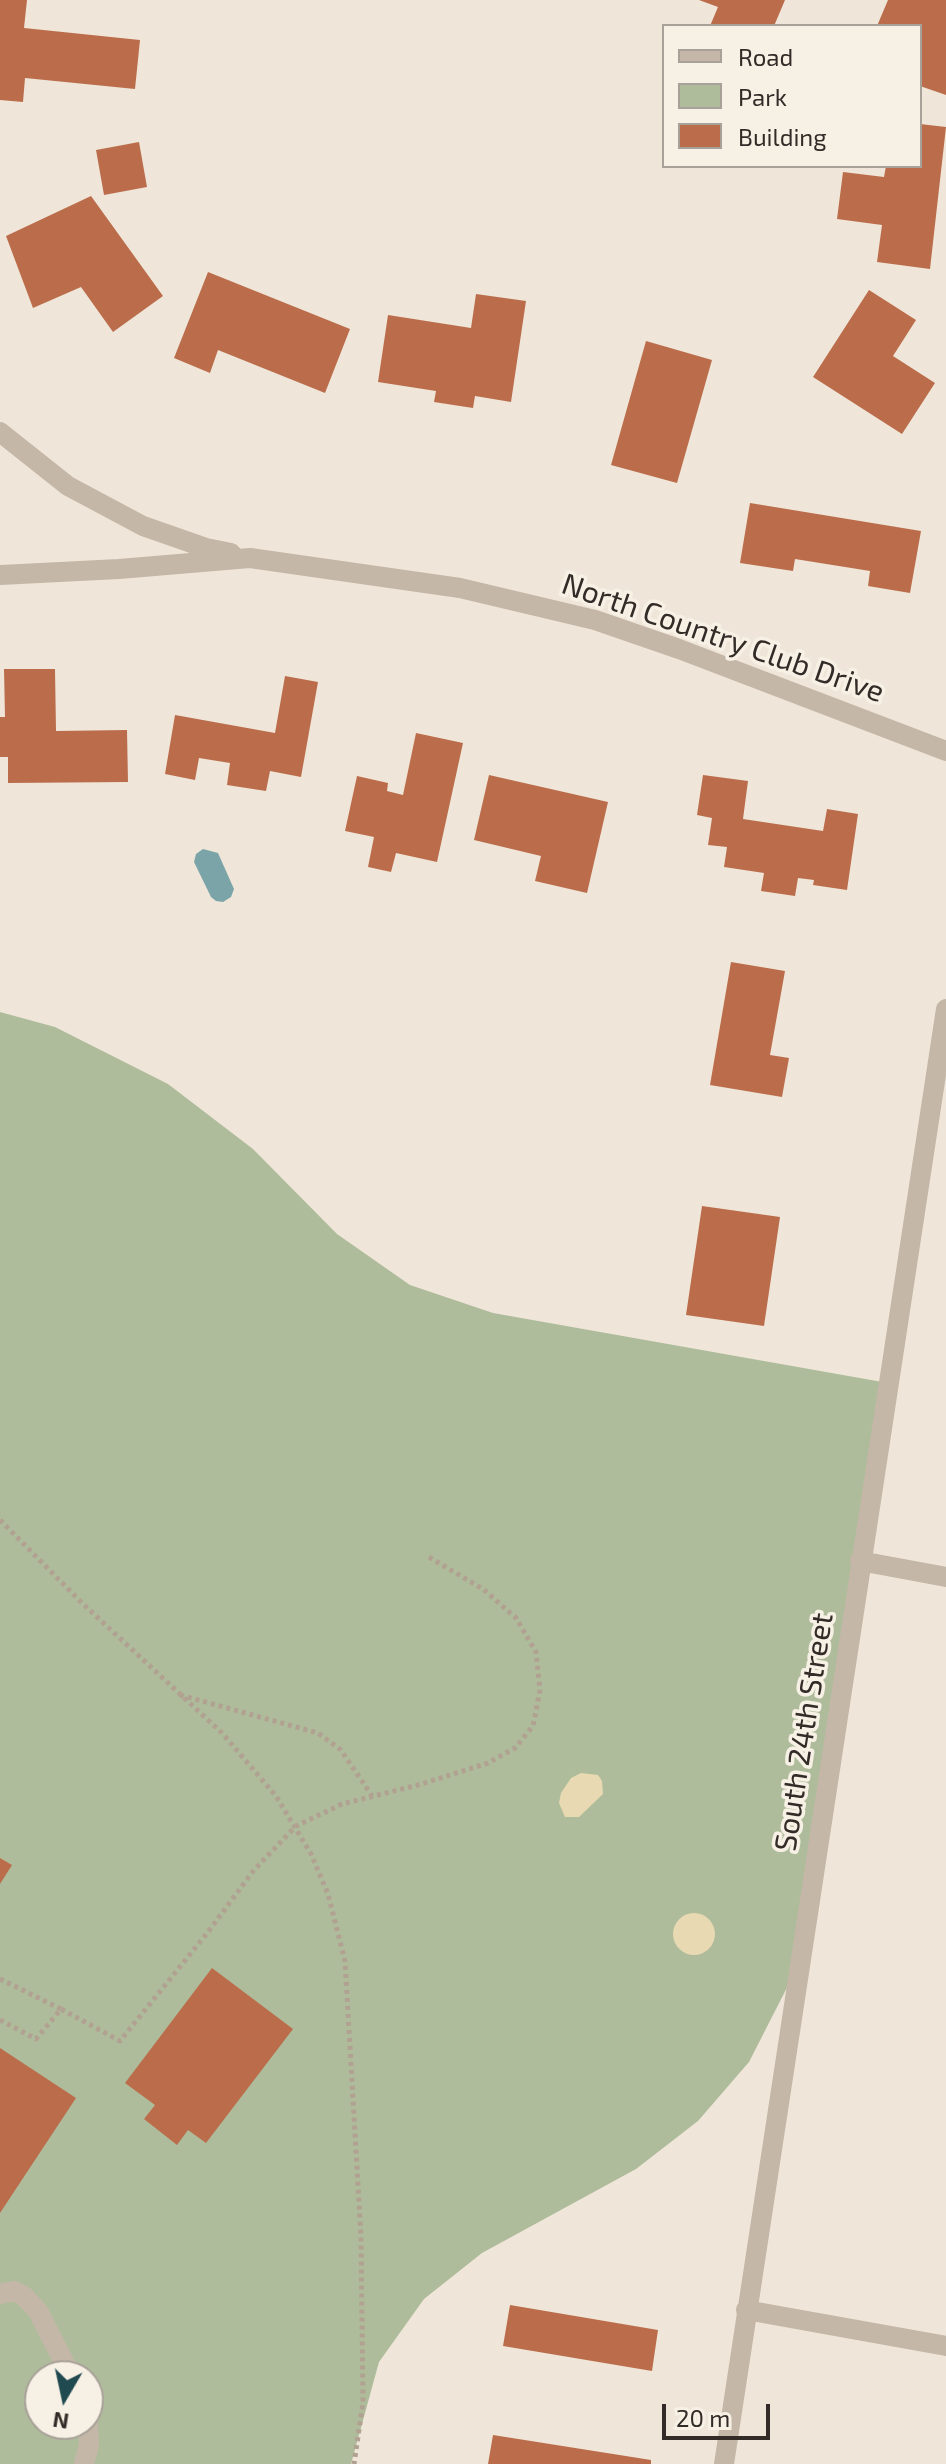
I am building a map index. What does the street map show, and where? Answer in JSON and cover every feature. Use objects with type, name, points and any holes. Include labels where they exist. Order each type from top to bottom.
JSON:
[{"type":"street","points":[[0,432],[68,486],[143,526],[206,548],[250,558]]},
{"type":"street","name":"North Country Club Drive","points":[[0,575],[250,558],[460,588],[595,620],[946,751]]},
{"type":"street","name":"South 24th Street","points":[[724,2464],[946,1009]]},
{"type":"street","points":[[860,1561],[946,1577]]},
{"type":"street","points":[[0,2294],[14,2291],[24,2296],[38,2311],[63,2360]]},
{"type":"street","points":[[746,2310],[946,2346]]},
{"type":"street","points":[[84,2464],[89,2440]]},
{"type":"path","points":[[0,1520],[82,1603],[222,1733],[276,1796],[296,1826],[328,1894],[345,1961],[361,2237],[363,2402],[354,2464]]},
{"type":"path","points":[[0,1979],[120,2041],[254,1870],[296,1826],[342,1804],[488,1763],[515,1748],[533,1726],[540,1690],[536,1652],[516,1618],[483,1589],[427,1556]]},
{"type":"path","points":[[179,1694],[318,1733],[341,1750],[372,1796]]},
{"type":"path","points":[[0,2020],[36,2039],[61,2009]]},
{"type":"green space","points":[[0,1012],[55,1027],[168,1084],[253,1149],[337,1234],[410,1285],[493,1313],[888,1383],[798,1966],[749,2062],[698,2121],[636,2169],[482,2253],[424,2299],[379,2362],[351,2464],[0,2464]]},
{"type":"sand","points":[[581,1773],[598,1775],[603,1794],[579,1817],[565,1817],[559,1803],[561,1793],[571,1778]]},
{"type":"sand","points":[[694,1913],[709,1919],[715,1934],[709,1949],[694,1955],[679,1949],[673,1934],[679,1919]]},
{"type":"water","points":[[203,849],[218,853],[234,889],[231,897],[223,902],[211,897],[194,862],[196,854]]},
{"type":"building","points":[[0,0],[27,0],[24,28],[140,40],[135,89],[25,78],[23,102],[0,100]]},
{"type":"building","points":[[699,0],[785,0],[775,24],[711,24],[718,7]]},
{"type":"building","points":[[888,0],[946,0],[946,95],[922,87],[922,24],[878,24]]},
{"type":"building","points":[[922,124],[946,127],[930,269],[877,262],[882,225],[837,219],[843,172],[884,177],[886,168],[922,168]]},
{"type":"building","points":[[139,142],[147,187],[104,195],[96,150]]},
{"type":"building","points":[[91,196],[163,296],[113,332],[81,287],[33,308],[6,236]]},
{"type":"building","points":[[208,272],[350,329],[325,393],[218,350],[210,373],[174,358]]},
{"type":"building","points":[[869,290],[916,320],[893,356],[935,383],[902,434],[813,377]]},
{"type":"building","points":[[476,294],[526,301],[511,402],[475,396],[473,408],[434,402],[436,391],[378,382],[388,315],[471,328]]},
{"type":"building","points":[[646,341],[712,360],[677,483],[611,465]]},
{"type":"building","points":[[750,503],[921,531],[910,593],[868,586],[870,571],[795,559],[793,571],[740,563]]},
{"type":"building","points":[[4,669],[55,669],[56,731],[127,730],[128,782],[8,783],[8,757],[0,757],[0,717],[5,717]]},
{"type":"building","points":[[285,676],[318,682],[301,777],[270,771],[266,791],[227,785],[230,763],[199,758],[195,780],[165,774],[175,715],[275,733]]},
{"type":"building","points":[[416,733],[463,743],[437,862],[396,853],[391,872],[368,867],[374,837],[345,831],[357,776],[388,783],[387,791],[403,795]]},
{"type":"building","points":[[489,775],[608,802],[587,893],[535,881],[541,856],[474,840]]},
{"type":"building","points":[[703,775],[748,781],[743,819],[823,831],[827,809],[858,814],[847,890],[813,885],[814,880],[798,878],[795,896],[761,891],[764,873],[724,867],[727,847],[708,845],[712,818],[697,815]]},
{"type":"building","points":[[731,962],[785,971],[770,1055],[789,1058],[782,1097],[710,1085]]},
{"type":"building","points":[[702,1206],[780,1217],[764,1326],[686,1315]]},
{"type":"building","points":[[0,1858],[12,1865],[0,1884]]},
{"type":"building","points":[[212,1968],[293,2029],[206,2143],[188,2130],[177,2145],[144,2119],[155,2105],[125,2083]]},
{"type":"building","points":[[0,2048],[76,2098],[0,2213]]},
{"type":"building","points":[[510,2305],[658,2330],[652,2371],[503,2346]]},
{"type":"building","points":[[493,2435],[651,2460],[651,2464],[488,2464]]}]
